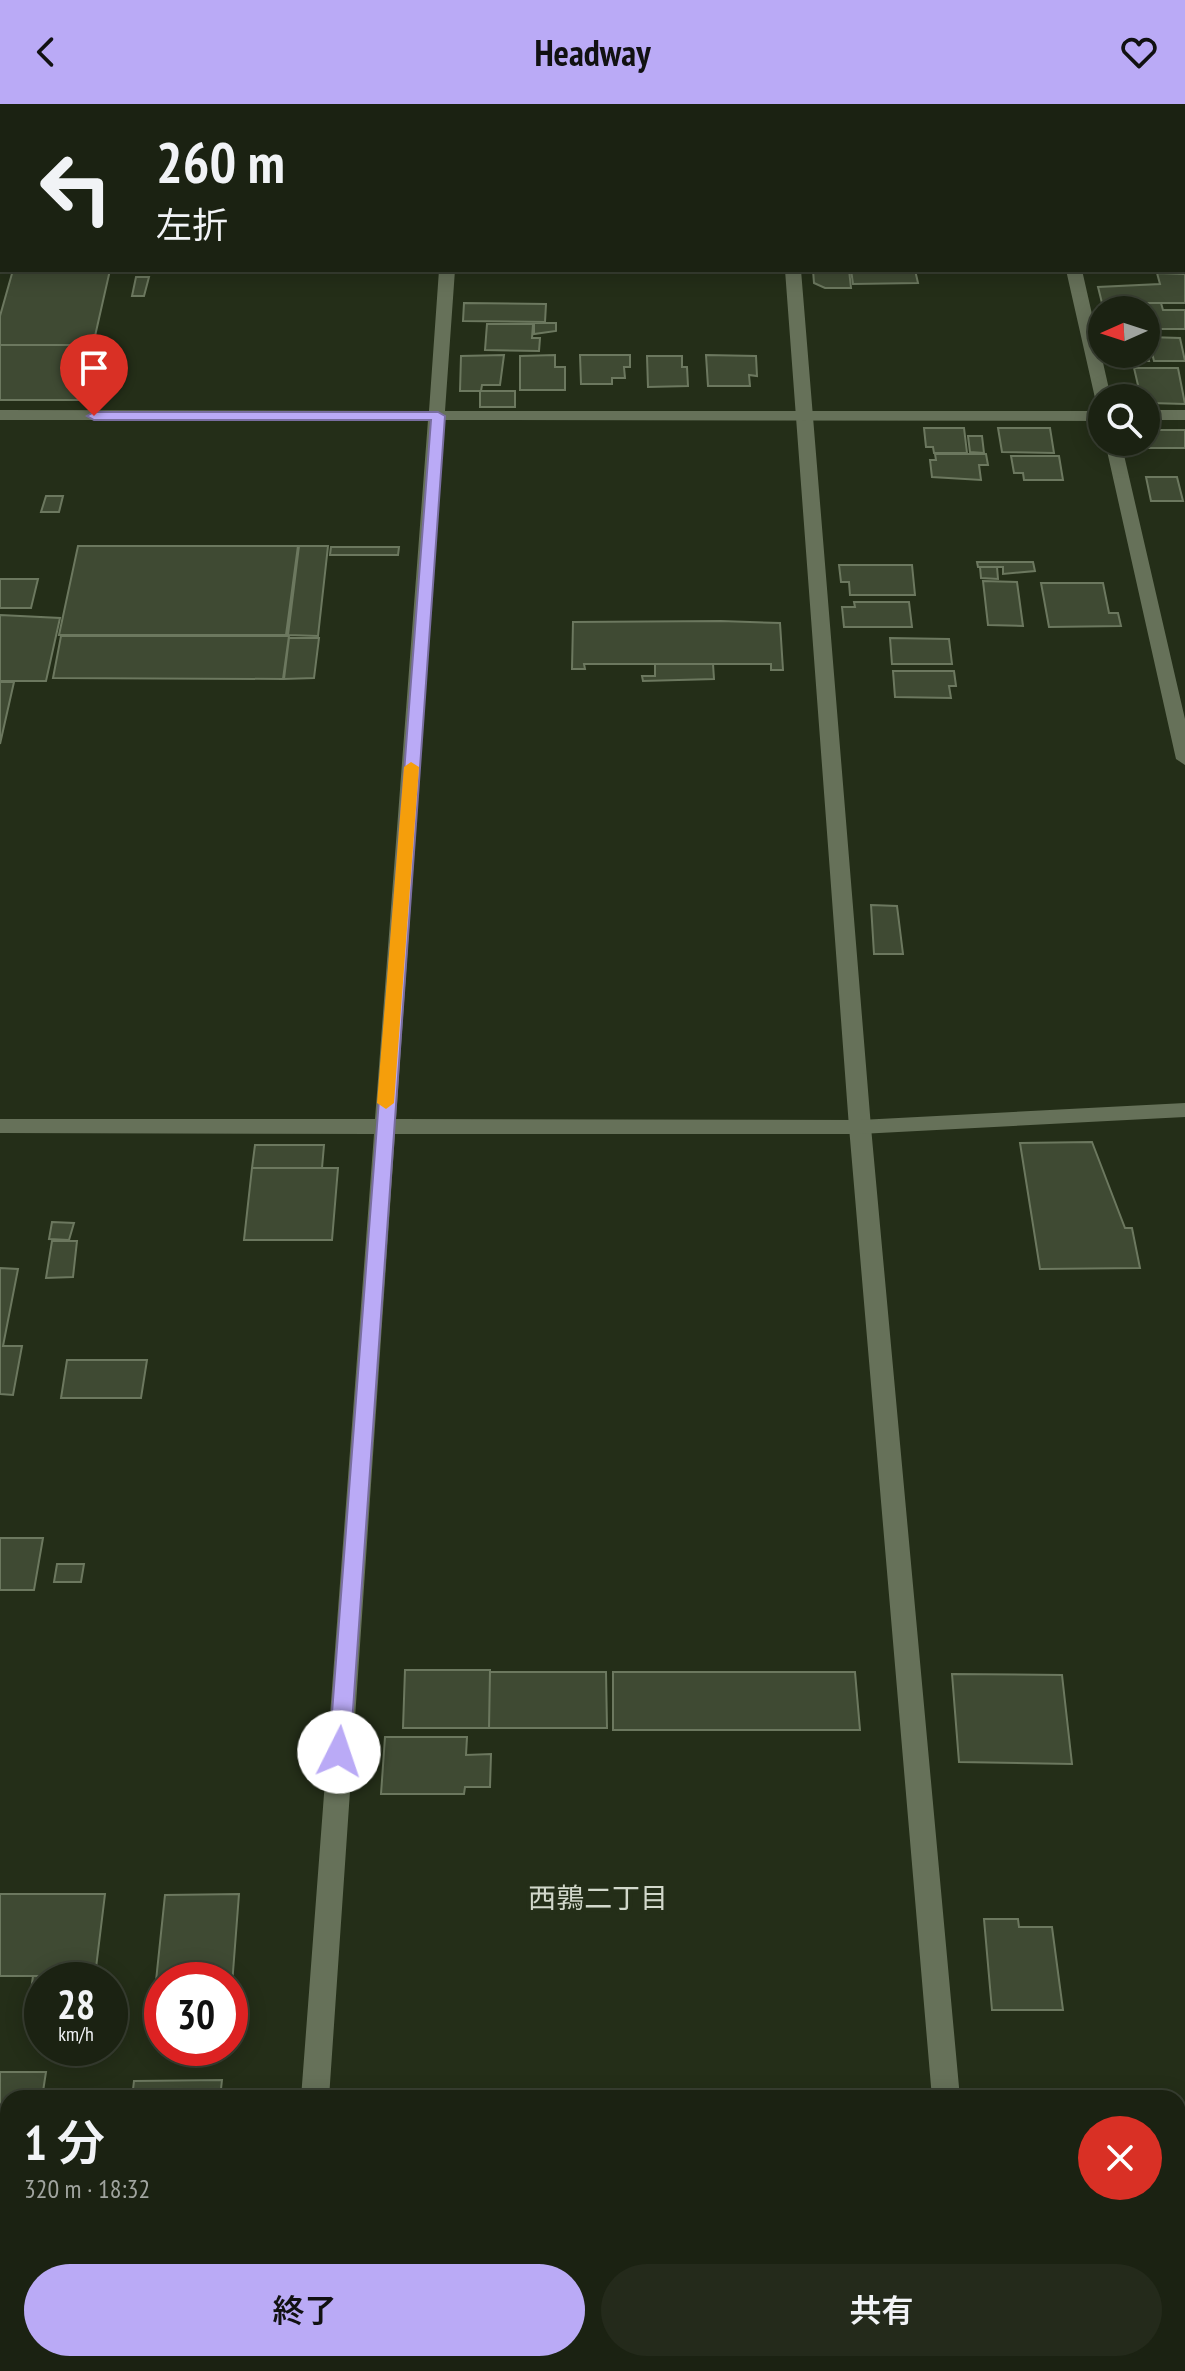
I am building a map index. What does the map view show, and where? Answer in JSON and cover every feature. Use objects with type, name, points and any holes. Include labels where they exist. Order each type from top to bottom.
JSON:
[{"type":"street","points":[[316,2090],[447,272]]},
{"type":"street","points":[[793,272],[860,1127],[945,2090]]},
{"type":"street","points":[[1074,272],[1100,384]]},
{"type":"street","points":[[0,415],[1088,416]]},
{"type":"street","points":[[1160,415],[1185,415]]},
{"type":"street","points":[[1117,456],[1180,709],[1185,759]]},
{"type":"street","points":[[0,1126],[384,1124],[860,1127],[1185,1110]]},
{"type":"building","points":[[12,272],[110,272],[93,345],[0,345],[0,316]]},
{"type":"building","points":[[813,272],[849,272],[851,288],[825,288],[814,283]]},
{"type":"building","points":[[851,272],[915,272],[918,283],[853,284]]},
{"type":"building","points":[[1140,272],[1185,272],[1185,273]]},
{"type":"building","points":[[1157,273],[1185,274],[1185,303],[1160,303],[1160,296],[1100,296],[1098,287],[1160,284]]},
{"type":"building","points":[[136,277],[149,277],[144,296],[132,296]]},
{"type":"building","points":[[464,303],[546,304],[545,322],[463,321]]},
{"type":"building","points":[[1160,303],[1163,310],[1185,310],[1185,329],[1160,329]]},
{"type":"building","points":[[534,323],[556,323],[556,331],[534,334]]},
{"type":"building","points":[[487,324],[533,324],[532,338],[540,338],[539,351],[485,350]]},
{"type":"building","points":[[1160,337],[1180,338],[1185,361],[1160,361]]},
{"type":"building","points":[[0,345],[93,345],[80,400],[0,400]]},
{"type":"building","points":[[504,355],[500,385],[482,385],[481,391],[460,391],[461,356]]},
{"type":"building","points":[[555,355],[555,367],[565,367],[565,390],[520,390],[520,356]]},
{"type":"building","points":[[580,355],[630,355],[630,367],[624,367],[625,378],[612,378],[612,384],[581,384]]},
{"type":"building","points":[[706,355],[756,356],[757,376],[749,375],[750,386],[708,386]]},
{"type":"building","points":[[647,356],[682,356],[682,367],[687,367],[688,386],[648,387]]},
{"type":"building","points":[[1134,368],[1178,368],[1185,404],[1160,403],[1160,384],[1138,384]]},
{"type":"building","points":[[480,391],[515,391],[515,407],[480,407]]},
{"type":"building","points":[[924,428],[964,428],[967,453],[934,453],[933,447],[926,447]]},
{"type":"building","points":[[998,428],[1050,428],[1054,453],[1002,452]]},
{"type":"building","points":[[1160,430],[1185,430],[1185,448],[1160,448]]},
{"type":"building","points":[[968,436],[982,436],[984,453],[970,452]]},
{"type":"building","points":[[935,454],[986,454],[988,465],[979,465],[981,480],[932,477],[930,460],[936,460]]},
{"type":"building","points":[[1011,456],[1059,456],[1063,480],[1024,480],[1023,473],[1014,473]]},
{"type":"building","points":[[1146,477],[1177,477],[1183,501],[1151,501]]},
{"type":"building","points":[[46,496],[63,496],[59,512],[41,512]]},
{"type":"building","points":[[78,546],[298,546],[286,635],[59,635]]},
{"type":"building","points":[[299,546],[328,546],[318,636],[288,635]]},
{"type":"building","points":[[331,547],[399,547],[398,555],[330,555]]},
{"type":"building","points":[[977,562],[1033,562],[1035,571],[1003,574],[1003,567],[978,567]]},
{"type":"building","points":[[839,565],[912,565],[915,595],[850,595],[849,582],[841,582]]},
{"type":"building","points":[[980,567],[997,567],[998,579],[981,578]]},
{"type":"building","points":[[0,579],[38,579],[31,608],[0,608]]},
{"type":"building","points":[[983,581],[1017,582],[1023,626],[988,625]]},
{"type":"building","points":[[1041,583],[1103,583],[1109,613],[1118,613],[1121,626],[1049,627]]},
{"type":"building","points":[[854,602],[909,602],[912,627],[844,627],[842,607],[855,607]]},
{"type":"building","points":[[0,615],[60,618],[46,681],[0,681]]},
{"type":"building","points":[[573,622],[780,623],[783,670],[771,670],[771,664],[584,664],[585,669],[572,669]]},
{"type":"building","points":[[61,636],[289,636],[283,679],[53,678]]},
{"type":"building","points":[[289,638],[319,638],[314,678],[284,679]]},
{"type":"building","points":[[890,638],[949,639],[952,664],[892,664]]},
{"type":"building","points":[[655,664],[713,664],[714,679],[643,681],[642,676],[655,676]]},
{"type":"building","points":[[893,671],[954,671],[956,686],[949,686],[951,698],[895,697]]},
{"type":"building","points":[[0,682],[14,682],[0,744]]},
{"type":"building","points":[[871,905],[897,906],[903,954],[874,954]]},
{"type":"building","points":[[1092,1142],[1125,1228],[1132,1228],[1140,1268],[1040,1269],[1020,1143]]},
{"type":"building","points":[[255,1145],[324,1145],[322,1168],[252,1168]]},
{"type":"building","points":[[252,1168],[338,1168],[332,1240],[244,1240]]},
{"type":"building","points":[[52,1222],[74,1223],[69,1240],[49,1239]]},
{"type":"building","points":[[52,1241],[77,1241],[73,1277],[46,1278]]},
{"type":"building","points":[[0,1268],[18,1269],[3,1346],[22,1346],[13,1395],[0,1394]]},
{"type":"building","points":[[67,1360],[147,1360],[141,1398],[61,1398]]},
{"type":"building","points":[[0,1538],[43,1538],[34,1590],[0,1590]]},
{"type":"building","points":[[57,1564],[84,1564],[81,1582],[54,1582]]},
{"type":"building","points":[[405,1670],[490,1670],[489,1728],[403,1728]]},
{"type":"building","points":[[490,1672],[606,1672],[607,1728],[489,1728]]},
{"type":"building","points":[[613,1672],[855,1672],[860,1730],[613,1730]]},
{"type":"building","points":[[952,1674],[1062,1675],[1072,1764],[959,1762]]},
{"type":"building","points":[[385,1737],[467,1737],[466,1755],[491,1754],[490,1787],[465,1787],[464,1794],[381,1794]]},
{"type":"building","points":[[0,1894],[105,1894],[97,1962],[24,1962],[24,1976],[0,1976]]},
{"type":"building","points":[[239,1894],[234,1962],[158,1962],[165,1895]]},
{"type":"building","points":[[984,1919],[1018,1919],[1019,1927],[1052,1927],[1063,2010],[992,2010]]},
{"type":"building","points":[[0,2072],[46,2072],[43,2090],[0,2090]]},
{"type":"building","points":[[222,2080],[221,2090],[133,2090],[134,2081]]},
{"type":"slow traffic","points":[[386,1103],[411,767]]},
{"type":"district","name":"西鶉二丁目","points":[[598,1898]]},
{"type":"route","points":[[94,416],[438,416],[339,1752]]}]
